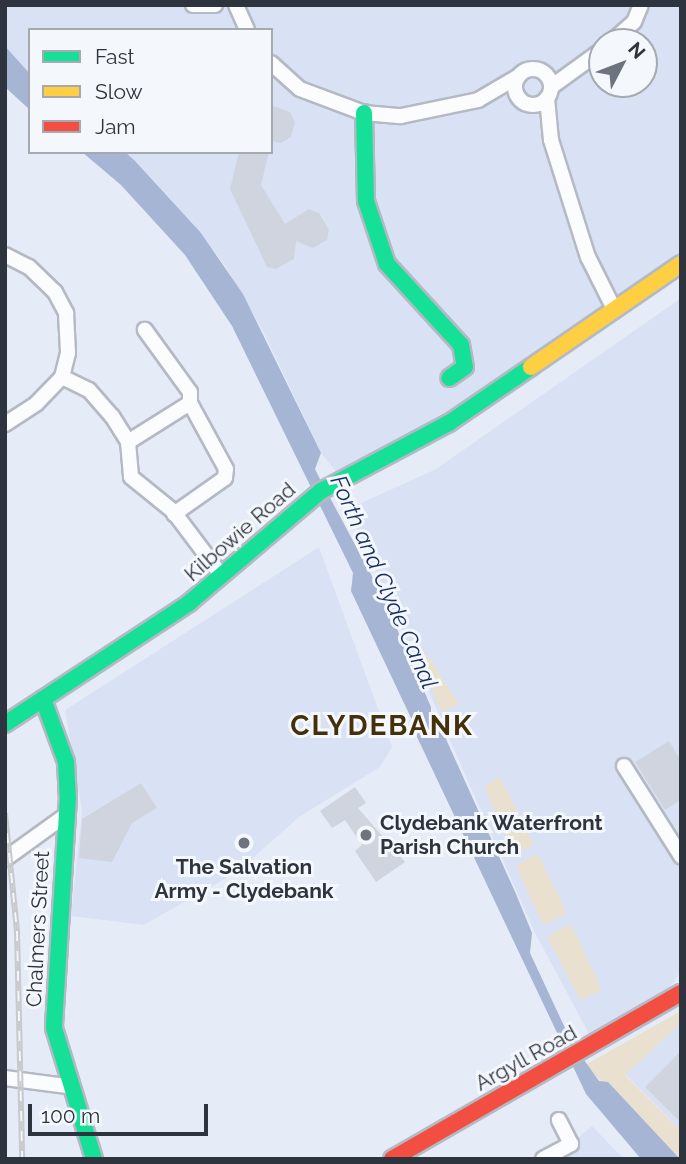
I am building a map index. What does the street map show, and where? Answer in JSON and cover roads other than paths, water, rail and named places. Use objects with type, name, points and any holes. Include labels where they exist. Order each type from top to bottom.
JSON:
[{"type":"street","points":[[193,5],[215,5]]},
{"type":"street","points":[[236,5],[246,28]]},
{"type":"street","points":[[627,28],[634,22],[642,5]]},
{"type":"street","points":[[531,105],[588,59]]},
{"type":"street","points":[[478,100],[527,69],[581,63]]},
{"type":"street","points":[[273,65],[300,89],[365,113],[401,116],[478,100],[518,97],[531,105],[551,140],[588,257],[614,309]]},
{"type":"street","points":[[540,69],[549,93],[551,140]]},
{"type":"street","points":[[517,76],[518,97]]},
{"type":"street","points":[[365,113],[363,186],[369,212],[387,264],[448,325],[461,345],[465,367],[449,378]]},
{"type":"street","points":[[5,256],[29,267],[55,292],[66,313],[62,377],[36,404],[5,424]]},
{"type":"street","name":"Kilbowie Road","points":[[5,724],[168,619],[222,576],[278,523],[341,478],[449,423],[681,264]]},
{"type":"street","points":[[145,330],[190,392],[190,403],[226,469],[225,478],[174,514]]},
{"type":"street","points":[[62,377],[89,390],[128,442],[131,477],[174,514],[222,576]]},
{"type":"street","points":[[128,442],[190,403]]},
{"type":"street","name":"Chalmers Street","points":[[43,699],[66,762],[66,815],[54,1028],[67,1086],[94,1159]]},
{"type":"street","points":[[624,766],[681,856]]},
{"type":"street","points":[[5,859],[66,815]]},
{"type":"street","name":"Argyll Road","points":[[393,1158],[681,993]]},
{"type":"street","points":[[5,1077],[67,1086]]},
{"type":"street","points":[[543,1159],[571,1144],[559,1120]]},
{"type":"railway","points":[[5,813],[17,931],[22,1159]]},
{"type":"place","name":"Clydebank Waterfront Parish Church","points":[[366,835]]},
{"type":"place","name":"The Salvation Army - Clydebank","points":[[244,843]]},
{"type":"district","name":"CLYDEBANK","points":[[382,726]]},
{"type":"water label","name":"Forth and Clyde Canal","points":[[384,582]]}]
